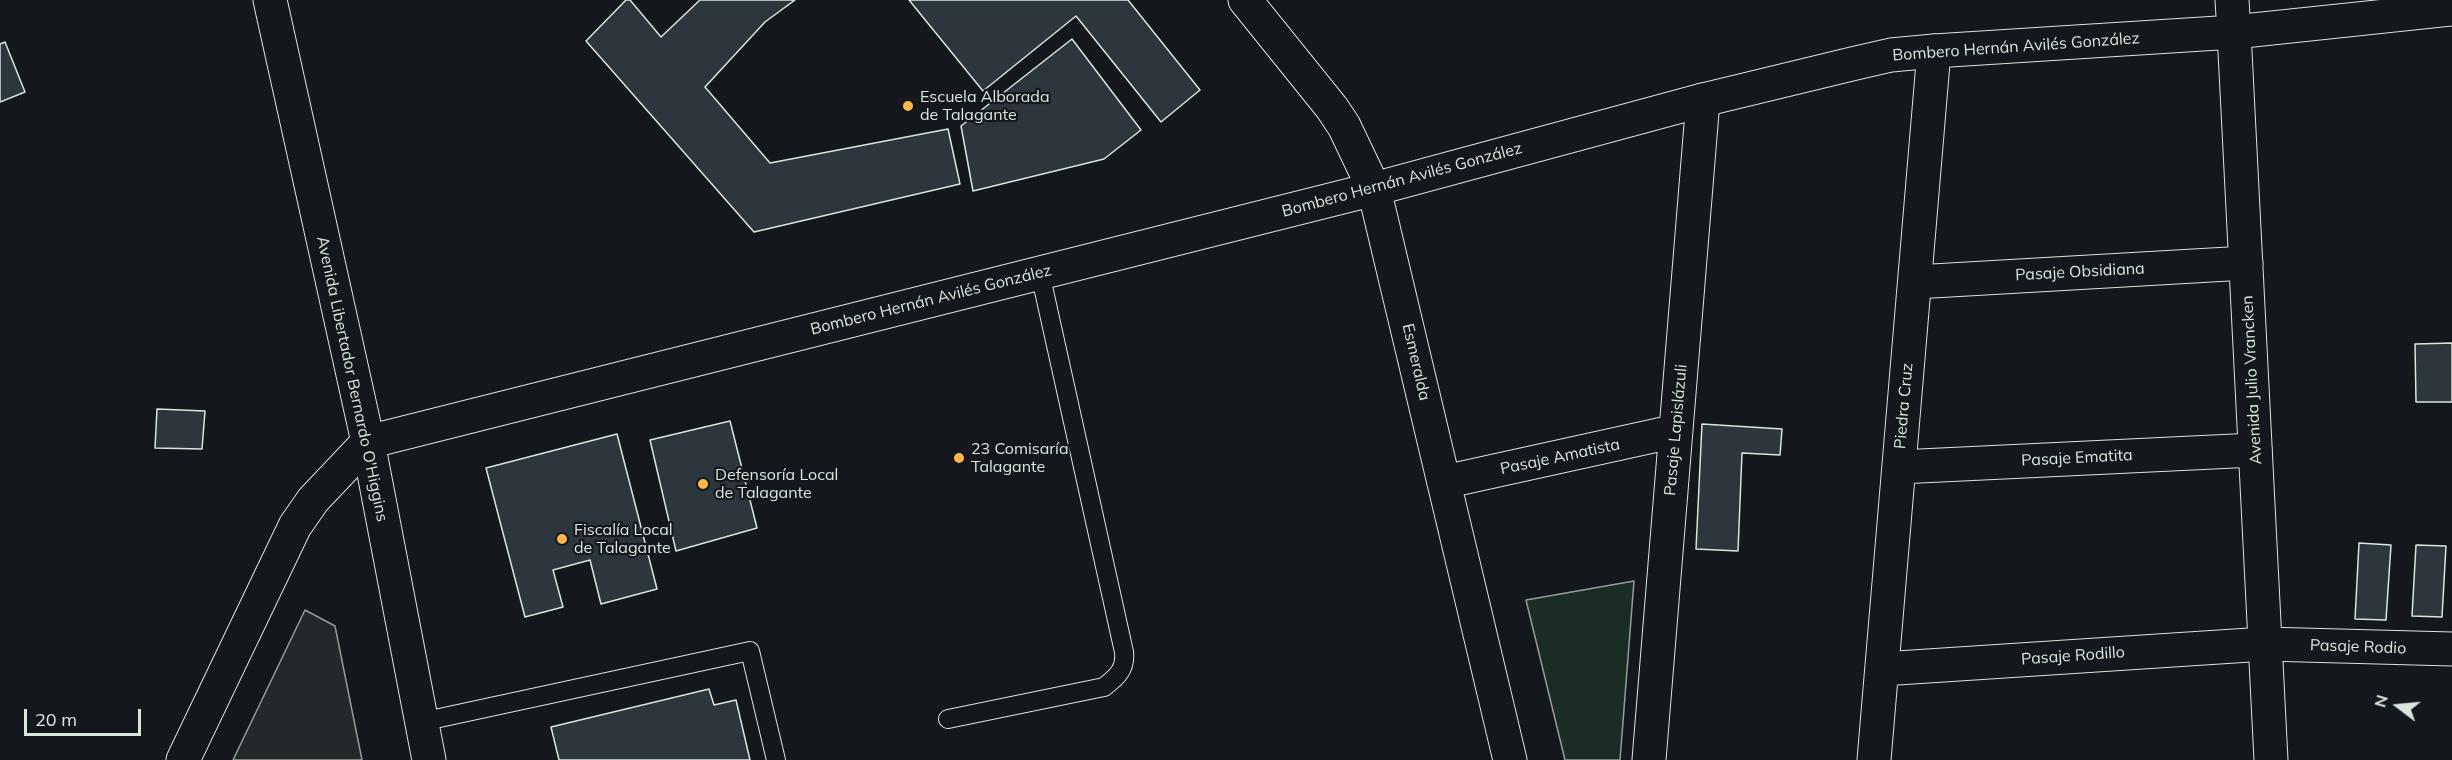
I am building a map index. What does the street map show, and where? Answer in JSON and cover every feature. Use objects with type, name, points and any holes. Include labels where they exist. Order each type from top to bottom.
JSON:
[{"type":"street","name":"Avenida Libertador Bernardo O'Higgins","points":[[270,0],[368,442],[429,760]]},
{"type":"street","name":"Esmeralda","points":[[1245,0],[1332,108],[1344,126],[1374,189],[1510,760]]},
{"type":"street","name":"Avenida Julio Vrancken","points":[[2232,0],[2271,760]]},
{"type":"street","name":"Bombero Hernán Avilés González","points":[[368,442],[1374,189],[1703,100],[1892,55],[2234,32],[2452,9]]},
{"type":"street","name":"Piedra Cruz","points":[[1874,760],[1934,51]]},
{"type":"street","name":"Pasaje Lapislázuli","points":[[1650,760],[1703,100]]},
{"type":"street","name":"Pasaje Obsidiana","points":[[1915,282],[2246,263]]},
{"type":"street","name":"Pasaje Amatista","points":[[1444,482],[1676,431]]},
{"type":"street","points":[[183,760],[295,526],[313,500],[368,442]]},
{"type":"street","name":"Pasaje Ematita","points":[[1899,467],[2255,450]]},
{"type":"street","name":"Pasaje Rodio","points":[[2265,644],[2452,649]]},
{"type":"street","name":"Pasaje Rodillo","points":[[1882,669],[2265,644]]},
{"type":"lane","points":[[948,719],[1104,687],[1119,675],[1123,668],[1124,652],[1040,273]]},
{"type":"lane","points":[[421,722],[750,651],[776,760]]},
{"type":"green space","points":[[1634,581],[1620,760],[1565,760],[1526,600]]},
{"type":"shaded area","points":[[305,610],[335,626],[362,760],[233,760]]},
{"type":"building","points":[[626,0],[630,0],[661,37],[700,0],[795,0],[765,22],[705,87],[770,163],[948,129],[960,184],[754,232],[586,41]]},
{"type":"building","points":[[909,0],[1128,0],[1200,90],[1161,122],[1076,16],[983,91]]},
{"type":"building","points":[[1072,39],[1141,130],[1104,159],[973,191],[961,126]]},
{"type":"building","points":[[5,42],[25,92],[0,102],[0,44]]},
{"type":"building","points":[[2452,343],[2452,402],[2416,402],[2415,344]]},
{"type":"building","points":[[157,409],[205,411],[202,449],[155,448]]},
{"type":"building","name":"Defensoría Local de Talagante","points":[[730,421],[757,528],[676,551],[650,440]]},
{"type":"building","points":[[1702,424],[1782,429],[1780,455],[1742,453],[1738,551],[1696,549]]},
{"type":"building","points":[[617,434],[657,589],[601,604],[590,560],[553,570],[563,607],[525,617],[486,468]]},
{"type":"building","points":[[2359,543],[2391,545],[2386,620],[2355,619]]},
{"type":"building","points":[[2416,545],[2446,546],[2442,617],[2412,616]]},
{"type":"building","points":[[709,689],[714,705],[736,700],[750,760],[559,760],[551,727]]},
{"type":"place","name":"Escuela Alborada de Talagante","points":[[908,106]]},
{"type":"place","name":"23 Comisaría Talagante","points":[[959,458]]},
{"type":"place","name":"Defensoría Local de Talagante","points":[[703,484]]},
{"type":"place","name":"Fiscalía Local de Talagante","points":[[562,539]]}]
